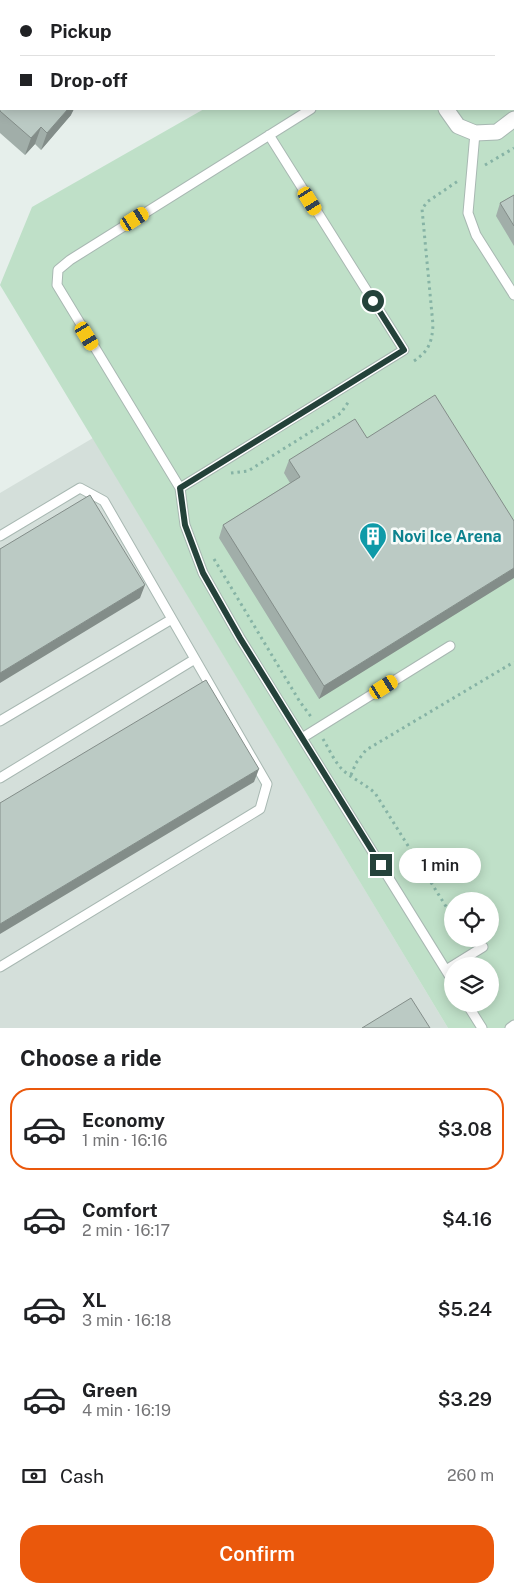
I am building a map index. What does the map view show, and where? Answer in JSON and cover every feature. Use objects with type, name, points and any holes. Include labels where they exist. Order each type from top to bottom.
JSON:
[{"type":"street","points":[[443,110],[458,126],[475,134],[497,132],[514,119]]},
{"type":"lane","points":[[309,110],[70,260],[58,270],[56,285],[180,488],[185,525],[203,573],[240,638],[444,967]]},
{"type":"lane","points":[[475,134],[468,213],[476,234],[514,295]]},
{"type":"lane","points":[[180,488],[404,350],[269,135]]},
{"type":"lane","points":[[0,536],[80,488],[104,501],[267,784],[260,809],[0,967]]},
{"type":"lane","points":[[0,721],[172,619]]},
{"type":"lane","points":[[302,738],[450,646]]},
{"type":"lane","points":[[0,778],[195,659]]},
{"type":"lane","points":[[467,957],[483,947]]},
{"type":"lane","points":[[472,1012],[482,1028]]},
{"type":"lane","points":[[510,1028],[514,1025]]},
{"type":"path","points":[[411,362],[427,350],[432,339],[434,325],[422,209],[427,202],[514,148]]},
{"type":"path","points":[[230,474],[248,471],[341,413],[350,400]]},
{"type":"path","points":[[210,552],[337,762],[346,772],[375,793],[444,903]]},
{"type":"path","points":[[351,774],[356,763],[366,750],[514,662]]},
{"type":"shaded area","points":[[93,438],[448,1028],[0,1028],[0,493]]},
{"type":"green space","points":[[202,110],[514,110],[514,1028],[448,1028],[0,285],[32,207]]},
{"type":"building","points":[[67,110],[47,133],[41,127],[31,138],[0,111]]},
{"type":"building","points":[[514,195],[514,226],[500,203]]},
{"type":"building","name":"Novi Ice Arena","points":[[435,395],[514,521],[514,568],[324,686],[223,525],[300,477],[289,460],[355,419],[367,438]]},
{"type":"building","points":[[90,495],[145,585],[0,673],[0,549]]},
{"type":"building","points":[[206,680],[259,769],[0,924],[0,803]]},
{"type":"building","points":[[411,998],[430,1028],[362,1028]]},
{"type":"place","name":"Novi Ice Arena","points":[[373,560]]},
{"type":"route","points":[[373,301],[404,350],[180,488],[185,525],[203,573],[240,638],[381,865]]}]
